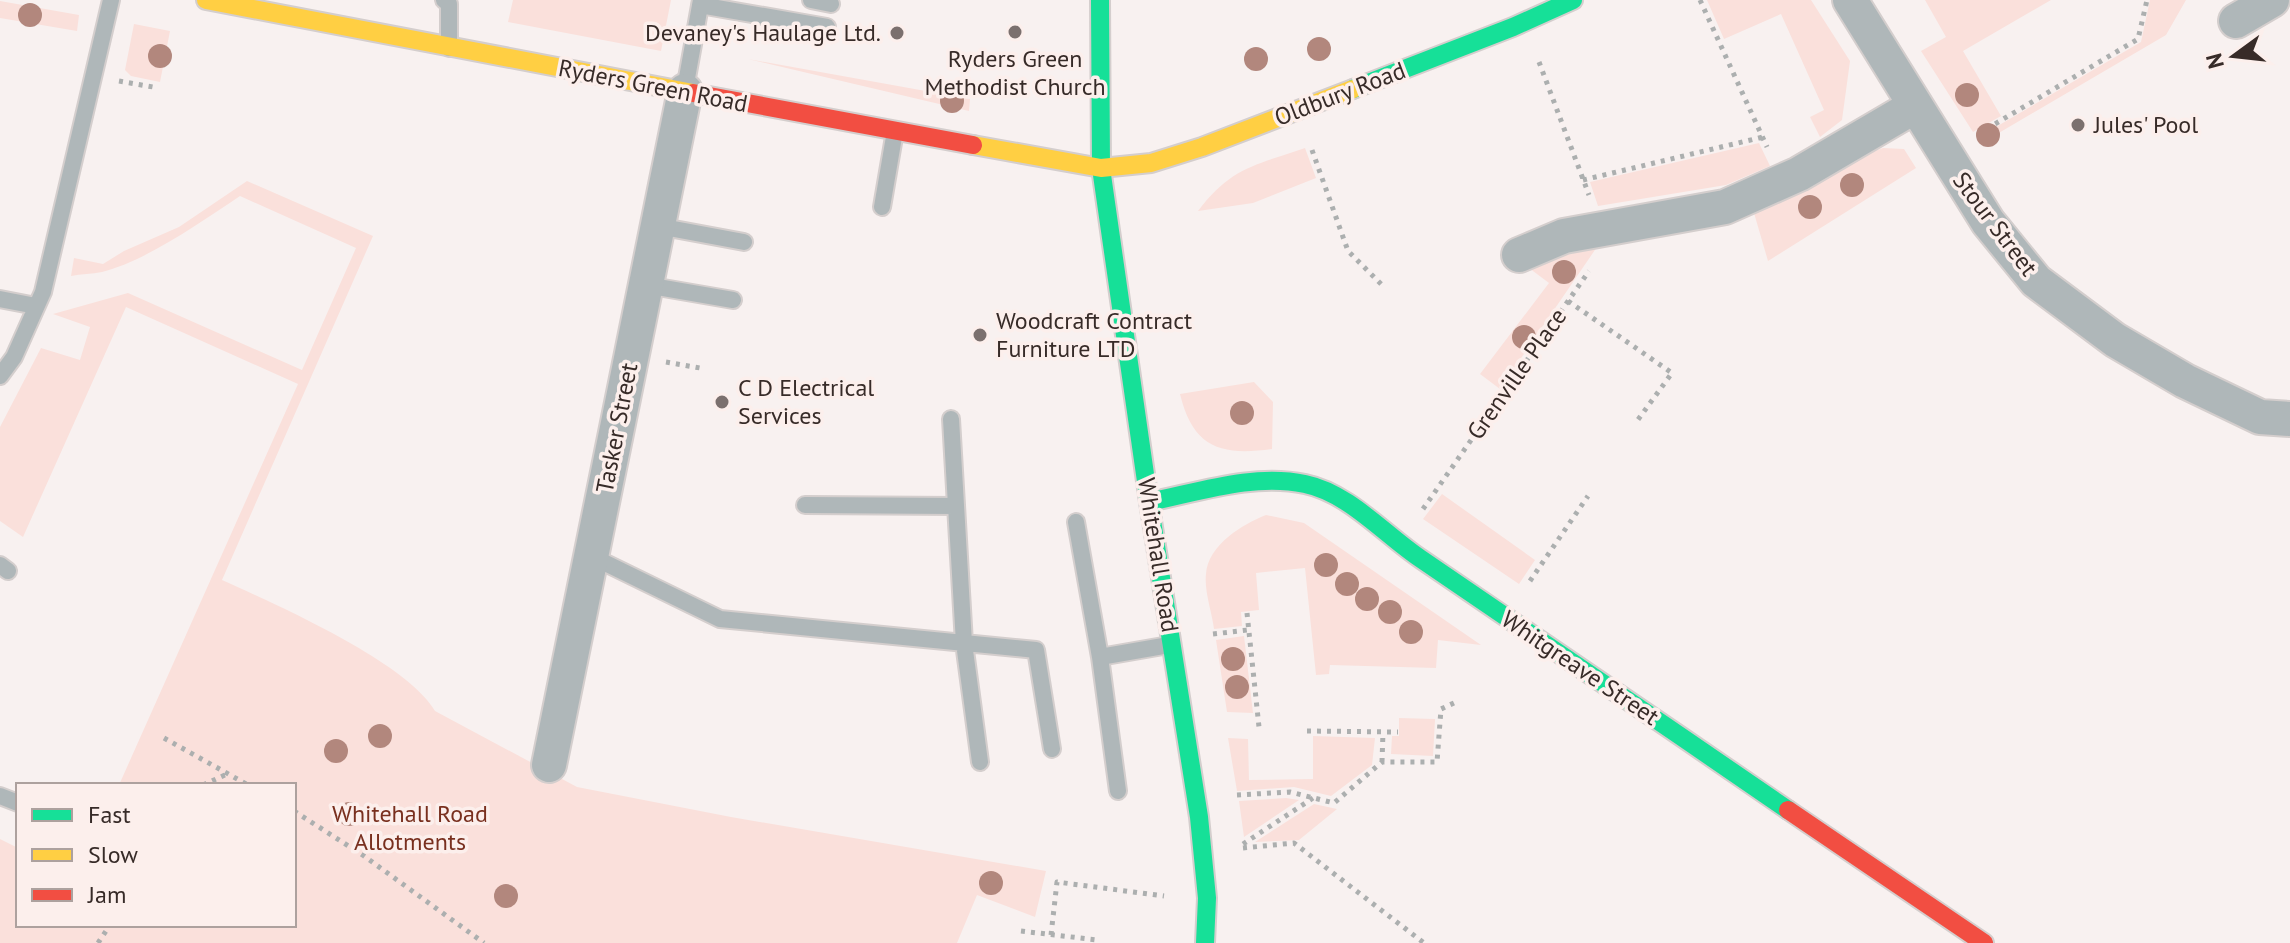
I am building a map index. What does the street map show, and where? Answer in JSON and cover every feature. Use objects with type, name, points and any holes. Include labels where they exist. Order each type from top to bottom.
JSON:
[{"type":"main road","name":"Ryders Green Road","points":[[206,0],[1101,168]]},
{"type":"main road","name":"Whitehall Road","points":[[1100,0],[1101,168],[1149,502],[1199,817],[1207,898],[1205,943]]},
{"type":"main road","name":"Oldbury Road","points":[[1101,168],[1151,163],[1202,147],[1573,0]]},
{"type":"main road","name":"Whitgreave Street","points":[[1149,502],[1226,486],[1284,481],[1309,485],[1347,504],[1399,544],[1984,943]]},
{"type":"street","name":"Stour Street","points":[[1850,0],[1988,222],[2036,281],[2115,340],[2185,381],[2260,417],[2290,419]]},
{"type":"street","points":[[2236,21],[2272,0]]},
{"type":"street","name":"Tasker Street","points":[[549,765],[685,91]]},
{"type":"street","points":[[1519,255],[1564,236],[1725,207],[1799,174],[1915,106]]},
{"type":"lane","points":[[0,376],[14,357],[43,292],[111,0]]},
{"type":"lane","points":[[444,0],[449,4],[449,48]]},
{"type":"lane","points":[[811,0],[831,4]]},
{"type":"lane","points":[[685,91],[701,3],[827,27]]},
{"type":"lane","points":[[882,207],[895,131]]},
{"type":"lane","points":[[658,226],[744,242]]},
{"type":"lane","points":[[646,285],[733,300]]},
{"type":"lane","points":[[0,299],[36,306]]},
{"type":"lane","points":[[951,419],[964,643],[980,762]]},
{"type":"lane","points":[[805,505],[956,506]]},
{"type":"lane","points":[[1076,522],[1100,657],[1118,791]]},
{"type":"lane","points":[[591,556],[720,619],[1036,650],[1052,749]]},
{"type":"lane","points":[[1100,657],[1172,644]]},
{"type":"path","points":[[1700,0],[1772,159]]},
{"type":"path","name":"Stour Street","points":[[1968,140],[2138,39],[2147,0]]},
{"type":"path","points":[[1533,48],[1591,201]]},
{"type":"path","points":[[1583,180],[1763,137]]},
{"type":"path","points":[[1312,149],[1348,251],[1382,285]]},
{"type":"path","name":"Grenville Place","points":[[1422,510],[1622,225]]},
{"type":"path","points":[[1568,301],[1672,373],[1637,421]]},
{"type":"path","points":[[656,360],[700,368]]},
{"type":"path","points":[[1528,584],[1588,496]]},
{"type":"path","points":[[1247,613],[1259,727]]},
{"type":"path","points":[[1204,635],[1248,630]]},
{"type":"path","points":[[1228,796],[1290,792],[1334,803],[1382,762],[1437,762],[1441,709],[1458,701]]},
{"type":"path","points":[[1307,731],[1398,732]]},
{"type":"path","points":[[1382,762],[1383,732]]},
{"type":"path","points":[[164,738],[245,783]]},
{"type":"path","points":[[207,783],[228,773]]},
{"type":"path","points":[[1313,798],[1235,849],[1294,843],[1424,943]]},
{"type":"path","points":[[296,812],[364,856],[484,943]]},
{"type":"path","points":[[1051,935],[1057,882],[1177,898]]},
{"type":"path","points":[[1021,931],[1097,940]]},
{"type":"green space","points":[[513,0],[671,0],[661,51],[508,22]]},
{"type":"green space","points":[[1707,0],[1811,0],[1850,61],[1842,120],[1820,137],[1810,117],[1824,110],[1781,14],[1724,39]]},
{"type":"green space","points":[[1925,0],[2051,0],[1963,51],[2001,116],[1973,132],[1921,51],[1946,37]]},
{"type":"green space","points":[[2150,0],[2186,0],[2166,35],[1980,144],[1977,138],[2141,42]]},
{"type":"green space","points":[[0,1],[79,15],[77,31],[0,18]]},
{"type":"green space","points":[[134,24],[170,31],[160,82],[131,76],[125,70]]},
{"type":"green space","points":[[748,59],[970,99],[969,111]]},
{"type":"green space","points":[[1759,143],[1770,166],[1726,185],[1598,206],[1590,182]]},
{"type":"green space","points":[[1305,148],[1316,178],[1253,203],[1198,211],[1233,176]]},
{"type":"green space","points":[[1883,148],[1904,149],[1916,168],[1768,261],[1754,213],[1852,159]]},
{"type":"green space","name":"Whitehall Road Allotments","points":[[247,181],[373,236],[222,580],[305,619],[369,654],[420,692],[435,711],[577,787],[1046,871],[1035,917],[977,895],[957,943],[0,943],[0,839],[16,847],[16,927],[296,927],[296,783],[120,783],[298,384],[126,307],[23,537],[0,521],[0,427],[41,348],[80,360],[90,327],[53,314],[128,293],[302,370],[356,248],[240,196],[173,240],[137,259],[102,272],[71,276],[74,258],[103,264],[124,251],[179,227]]},
{"type":"green space","points":[[1599,244],[1500,389],[1480,374],[1549,283],[1529,268],[1557,249]]},
{"type":"green space","points":[[1254,382],[1273,402],[1272,449],[1224,449],[1201,437],[1186,412],[1180,394]]},
{"type":"green space","points":[[1442,494],[1535,560],[1519,584],[1423,519]]},
{"type":"green space","points":[[1266,515],[1304,523],[1481,645],[1438,640],[1436,668],[1330,665],[1329,674],[1316,675],[1305,568],[1256,573],[1259,610],[1241,612],[1242,626],[1214,629],[1206,587],[1208,564],[1228,537]]},
{"type":"green space","points":[[1244,636],[1253,713],[1227,712],[1216,640]]},
{"type":"green space","points":[[1399,718],[1435,719],[1433,756],[1391,754],[1392,736],[1399,736]]},
{"type":"green space","points":[[1313,736],[1375,738],[1372,765],[1331,796],[1294,787],[1237,791],[1228,738],[1248,739],[1249,780],[1313,779]]},
{"type":"green space","points":[[1299,800],[1244,837],[1239,801]]},
{"type":"green space","points":[[1314,804],[1337,809],[1299,840],[1255,842]]},
{"type":"traffic: fast","points":[[1100,0],[1101,168],[1149,502],[1199,817],[1207,898],[1205,943]]},
{"type":"traffic: fast","points":[[1353,89],[1513,27],[1573,0]]},
{"type":"traffic: fast","points":[[1149,502],[1227,485],[1266,481],[1305,484],[1337,496],[1421,559],[1788,810]]},
{"type":"traffic: slow","points":[[206,0],[693,93]]},
{"type":"traffic: slow","points":[[973,145],[1101,168],[1151,163],[1202,147],[1353,89]]},
{"type":"traffic: jam","points":[[693,93],[973,145]]},
{"type":"traffic: jam","points":[[1788,810],[1984,943]]},
{"type":"place","name":"Ryders Green Methodist Church","points":[[1015,32]]},
{"type":"place","name":"Devaney's Haulage Ltd.","points":[[897,33]]},
{"type":"place","name":"Jules' Pool","points":[[2078,125]]},
{"type":"place","name":"Woodcraft Contract Furniture LTD","points":[[980,335]]},
{"type":"place","name":"C D Electrical Services","points":[[722,402]]}]
